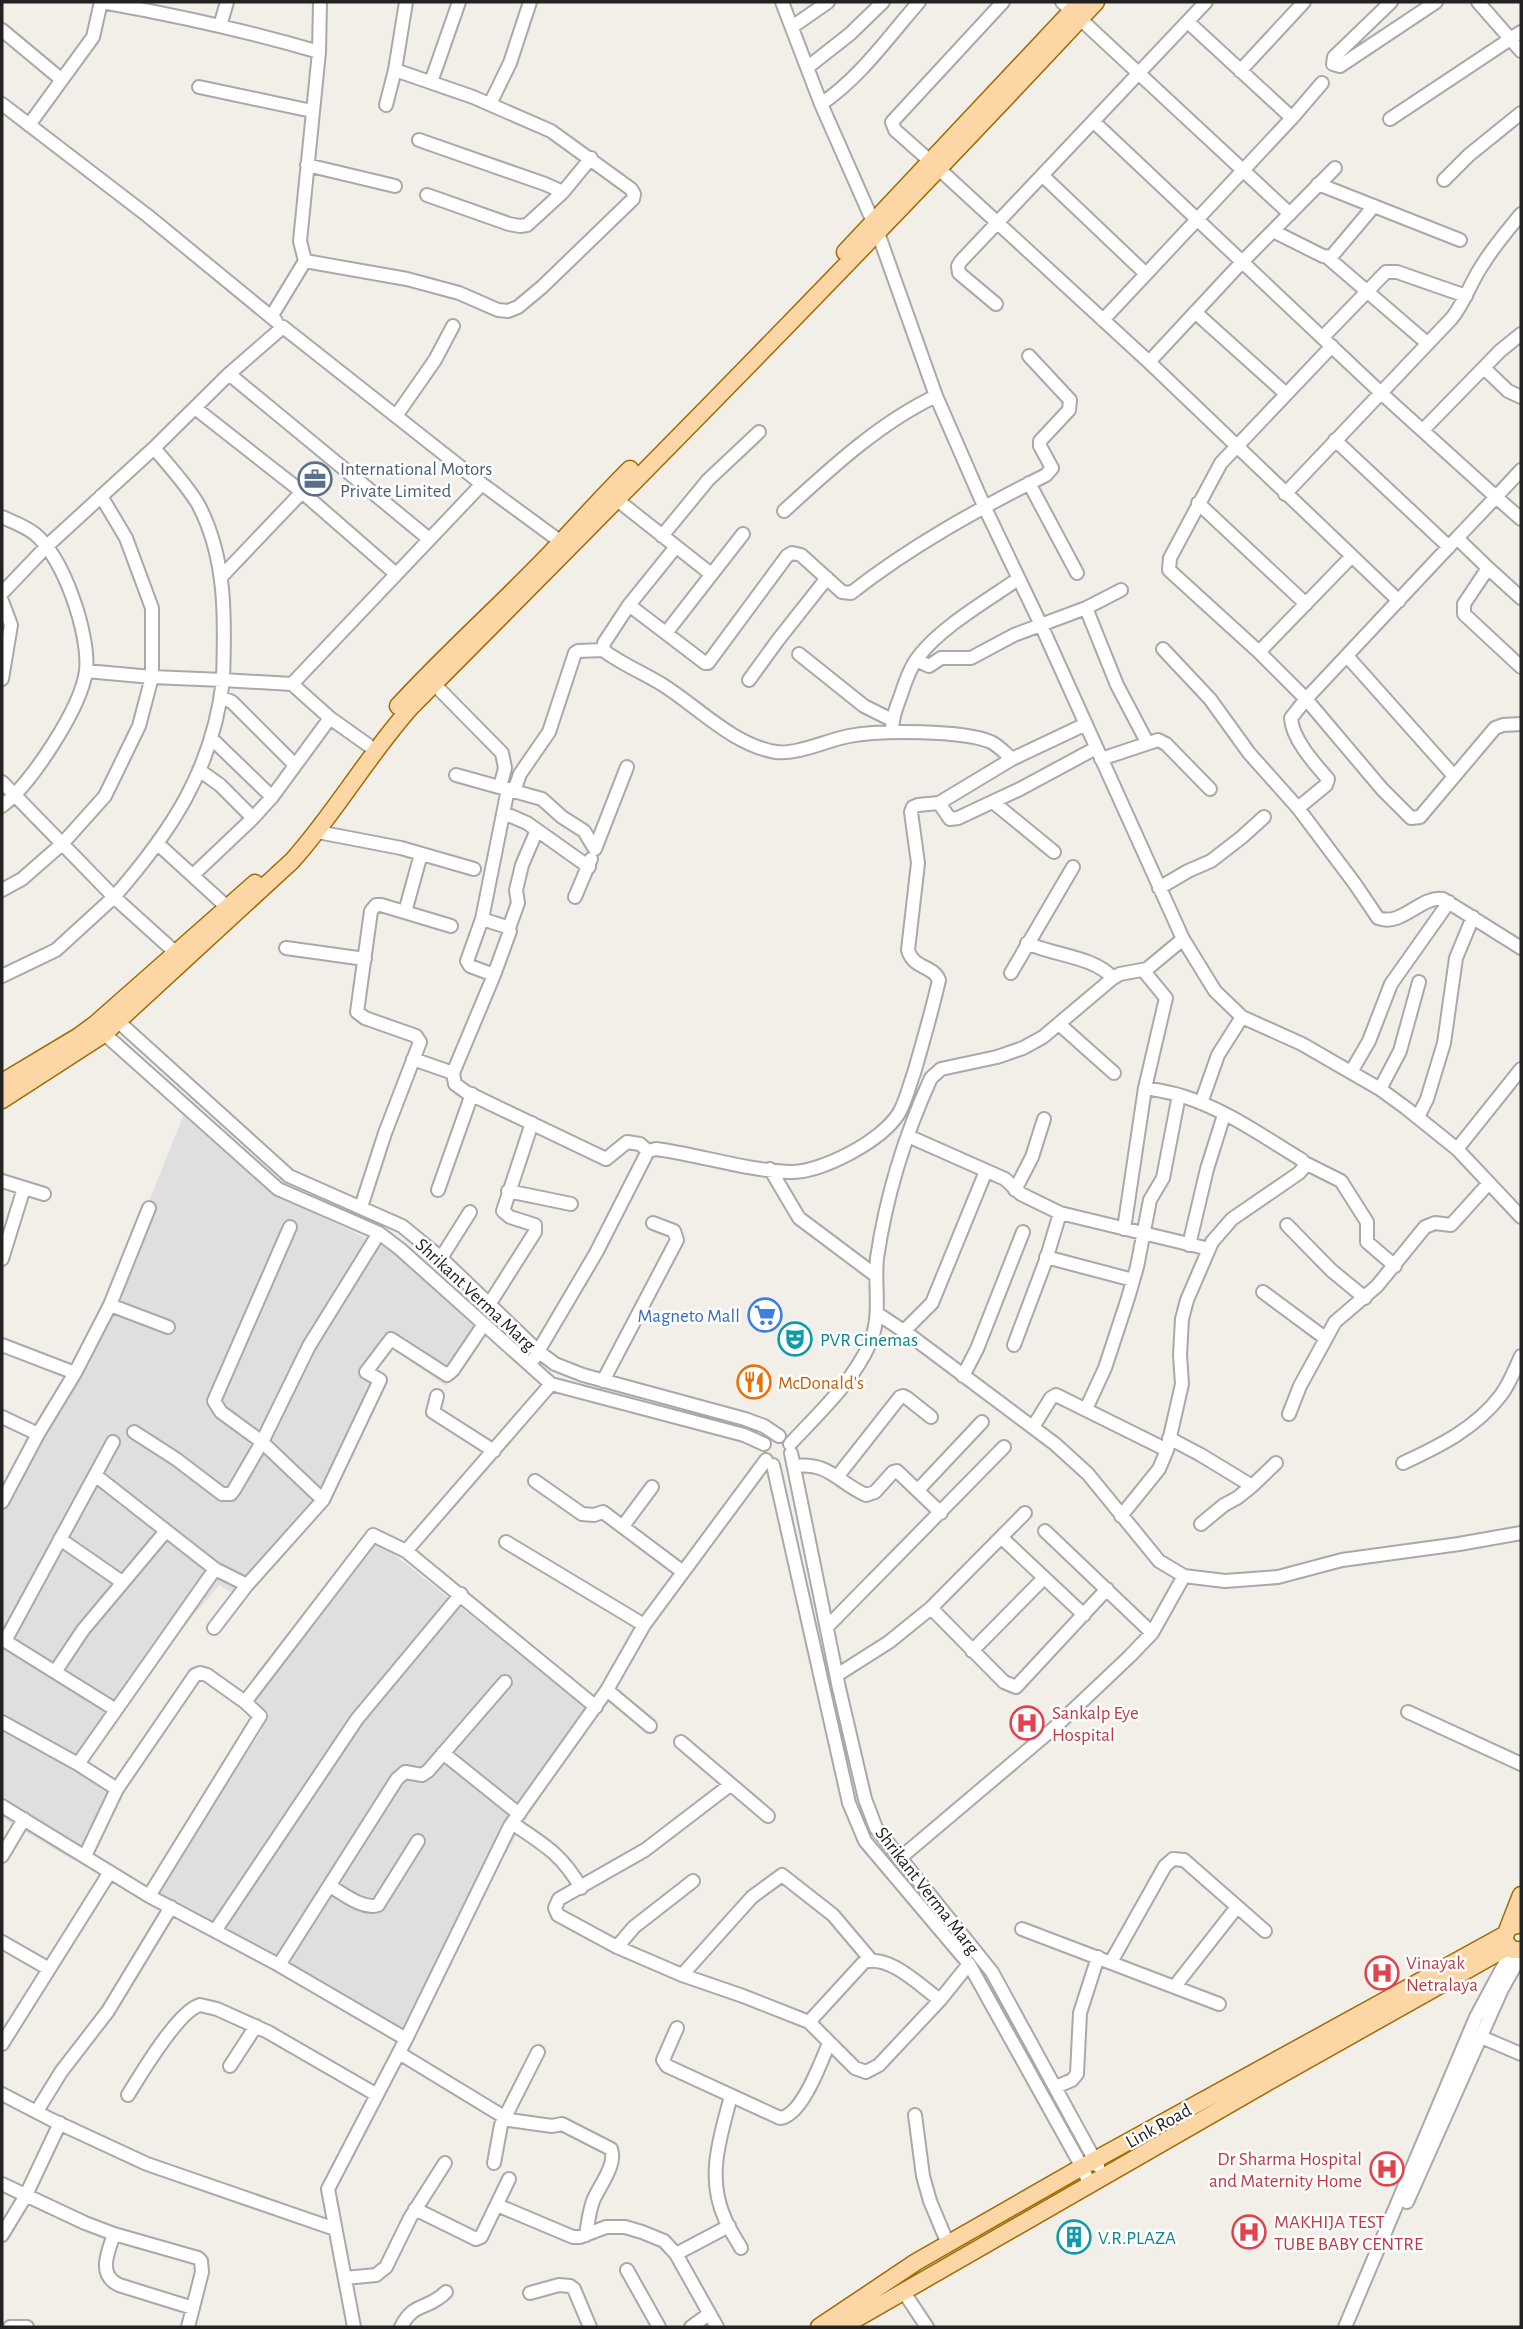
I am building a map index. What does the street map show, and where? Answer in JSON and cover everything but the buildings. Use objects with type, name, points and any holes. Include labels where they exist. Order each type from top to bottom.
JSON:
[{"type":"main road","points":[[2,1100],[150,990],[250,902],[292,861],[318,832],[392,729],[434,684],[542,576],[934,165],[1073,8],[1096,2]]},
{"type":"main road","points":[[113,1017],[176,953],[255,883],[309,827],[388,717],[425,676],[875,227]]},
{"type":"main road","points":[[2,1082],[79,1036],[99,1029]]},
{"type":"main road","points":[[1515,1938],[1521,1895]]},
{"type":"main road","name":"Link Road","points":[[819,2327],[916,2262],[1088,2164],[1515,1938]]},
{"type":"main road","name":"Link Road","points":[[842,2327],[1515,1938]]},
{"type":"street","points":[[29,125],[93,37],[101,2],[220,26],[319,52]]},
{"type":"street","points":[[220,26],[227,2]]},
{"type":"street","points":[[271,317],[305,261],[300,241],[319,52],[320,2]]},
{"type":"street","points":[[386,105],[395,70],[406,2]]},
{"type":"street","points":[[431,82],[459,2]]},
{"type":"street","points":[[490,104],[510,62],[530,2]]},
{"type":"street","points":[[782,2],[821,104],[875,227],[936,396],[1183,939],[1215,991],[1242,1017],[1302,1044],[1352,1072],[1419,1117],[1457,1149],[1521,1217]]},
{"type":"street","points":[[792,27],[828,2]]},
{"type":"street","points":[[808,67],[850,34],[883,2]]},
{"type":"street","points":[[821,104],[841,89],[919,2]]},
{"type":"street","points":[[1003,2],[891,122],[895,130],[1149,362],[1399,601]]},
{"type":"street","points":[[996,304],[957,270],[961,261],[1206,2]]},
{"type":"street","points":[[1240,71],[1304,2]]},
{"type":"street","points":[[1391,2],[1334,57],[1333,64],[1339,66],[1436,2]]},
{"type":"street","points":[[1478,2],[1516,36],[1521,51]]},
{"type":"street","points":[[1073,8],[1290,214]]},
{"type":"street","points":[[1188,22],[1292,118]]},
{"type":"street","points":[[2,30],[62,80]]},
{"type":"street","points":[[1390,119],[1516,36]]},
{"type":"street","points":[[305,261],[407,279],[458,293],[508,312],[542,287],[633,199],[631,189],[551,131],[490,104],[395,70]]},
{"type":"street","points":[[1103,320],[1322,83]]},
{"type":"street","points":[[199,87],[312,111]]},
{"type":"street","points":[[2,104],[148,216],[482,484],[561,542]]},
{"type":"street","points":[[1444,180],[1469,155],[1521,113]]},
{"type":"street","points":[[1094,122],[1380,392],[1521,519]]},
{"type":"street","points":[[419,140],[563,192]]},
{"type":"street","points":[[427,194],[520,226],[534,221],[591,158]]},
{"type":"street","points":[[307,165],[395,186]]},
{"type":"street","points":[[1149,362],[1335,168]]},
{"type":"street","points":[[1043,176],[1146,274]]},
{"type":"street","points":[[1318,184],[1460,240]]},
{"type":"street","points":[[1328,257],[1335,253],[1374,206]]},
{"type":"street","points":[[1285,494],[1459,309],[1483,262],[1521,214]]},
{"type":"street","points":[[1273,231],[1328,257],[1427,343]]},
{"type":"street","points":[[1466,296],[1391,271],[1381,276],[1285,393],[1221,463],[1170,558],[1169,570],[1306,699],[1410,818],[1420,817],[1495,728],[1521,724]]},
{"type":"street","points":[[1195,312],[1285,393]]},
{"type":"street","points":[[396,416],[435,360],[453,326]]},
{"type":"street","points":[[2,593],[47,546],[155,448],[229,374],[283,327]]},
{"type":"street","points":[[1423,430],[1521,334]]},
{"type":"street","points":[[629,605],[708,663],[787,556],[792,553],[800,555],[842,592],[851,593],[906,553],[984,506],[1050,472],[1051,464],[1040,446],[1040,441],[1069,410],[1070,405],[1067,396],[1029,356]]},
{"type":"street","points":[[1484,368],[1508,391],[1521,397]]},
{"type":"street","points":[[229,374],[429,539]]},
{"type":"street","points":[[784,511],[867,441],[905,413],[936,396]]},
{"type":"street","points":[[195,408],[302,492],[397,573]]},
{"type":"street","points":[[662,536],[708,480],[759,432]]},
{"type":"street","points":[[1335,440],[1521,598]]},
{"type":"street","points":[[2,976],[56,950],[114,897],[158,844],[179,813],[200,771],[211,738],[223,680],[225,623],[222,576],[198,504],[155,448]]},
{"type":"street","points":[[1297,808],[1326,785],[1328,779],[1311,761],[1291,718],[1521,470]]},
{"type":"street","points":[[292,684],[482,484]]},
{"type":"street","points":[[1029,484],[1077,573]]},
{"type":"street","points":[[222,576],[302,492]]},
{"type":"street","points":[[2,890],[22,880],[62,844],[105,796],[139,726],[152,677],[152,608],[126,538],[101,496]]},
{"type":"street","points":[[616,499],[711,574]]},
{"type":"street","points":[[1198,503],[1306,604]]},
{"type":"street","points":[[2,517],[35,534],[47,546],[72,593],[85,643],[86,671],[81,691],[48,753],[15,796],[2,806]]},
{"type":"street","points":[[666,633],[743,534]]},
{"type":"street","points":[[603,650],[604,643],[629,605],[676,548]]},
{"type":"street","points":[[1259,652],[1352,556]]},
{"type":"street","points":[[1488,568],[1463,609],[1468,618],[1521,667]]},
{"type":"street","points":[[749,680],[827,579]]},
{"type":"street","points":[[892,726],[907,677],[916,660],[935,640],[1018,579]]},
{"type":"street","points":[[916,660],[929,666],[941,658],[967,659],[1014,635],[1086,608],[1121,590]]},
{"type":"street","points":[[2,601],[11,625],[2,679]]},
{"type":"street","points":[[1086,608],[1117,685],[1147,742]]},
{"type":"street","points":[[1163,649],[1210,699],[1249,753],[1297,808],[1378,919],[1385,920],[1406,914],[1433,898],[1443,899],[1521,948]]},
{"type":"street","points":[[507,789],[549,732],[575,653],[578,651],[603,650],[663,685],[738,737],[771,751],[789,751],[892,726],[969,736],[994,743],[1012,759]]},
{"type":"street","points":[[799,654],[892,726]]},
{"type":"street","points":[[1348,656],[1454,776]]},
{"type":"street","points":[[86,671],[292,684],[330,718],[368,745]]},
{"type":"street","points":[[434,684],[502,753],[507,789],[504,813],[482,919],[468,964],[494,975]]},
{"type":"street","points":[[221,697],[232,702],[295,765]]},
{"type":"street","points":[[193,875],[272,797],[330,718]]},
{"type":"street","points":[[530,1365],[596,1253],[648,1151],[661,1149],[711,1161],[789,1172],[810,1171],[846,1156],[891,1123],[903,1107],[939,980],[935,973],[915,963],[908,950],[918,863],[911,812],[913,807],[939,803],[1012,759],[1086,724]]},
{"type":"street","points":[[211,738],[272,797]]},
{"type":"street","points":[[939,803],[947,816],[954,820],[1099,753],[1158,740],[1166,744],[1210,789]]},
{"type":"street","points":[[575,897],[627,767]]},
{"type":"street","points":[[200,771],[212,778],[253,818]]},
{"type":"street","points":[[456,775],[542,799],[562,817],[584,831],[595,849]]},
{"type":"street","points":[[2,782],[114,897],[176,953]]},
{"type":"street","points":[[993,802],[1054,852]]},
{"type":"street","points":[[504,813],[517,817],[589,867]]},
{"type":"street","points":[[1160,888],[1212,861],[1264,817]]},
{"type":"street","points":[[537,830],[522,864],[516,891],[517,903],[509,935],[453,1073],[455,1084],[606,1159],[627,1142],[640,1144],[648,1151]]},
{"type":"street","points":[[318,832],[380,843],[474,869]]},
{"type":"street","points":[[158,844],[227,907]]},
{"type":"street","points":[[404,912],[421,854]]},
{"type":"street","points":[[1011,973],[1073,867]]},
{"type":"street","points":[[1352,1072],[1369,1041],[1391,984],[1449,902]]},
{"type":"street","points":[[360,1207],[420,1042],[419,1038],[365,1018],[358,1012],[372,907],[381,905],[451,926]]},
{"type":"street","points":[[1419,1117],[1444,1043],[1456,958],[1473,917]]},
{"type":"street","points":[[482,919],[509,929]]},
{"type":"street","points":[[769,1462],[787,1462],[859,1363],[870,1343],[877,1314],[875,1275],[887,1206],[923,1095],[936,1073],[948,1067],[997,1057],[1023,1048],[1043,1037],[1113,978],[1143,970],[1183,939]]},
{"type":"street","points":[[1027,943],[1055,954],[1093,963],[1113,978]]},
{"type":"street","points":[[286,948],[365,959]]},
{"type":"street","points":[[1124,1229],[1145,1088],[1166,998],[1143,970]]},
{"type":"street","points":[[1380,1090],[1400,1051],[1419,982]]},
{"type":"street","name":"Shrikant Verma Marg","points":[[113,1017],[289,1176],[402,1226],[490,1303],[539,1352],[567,1370],[746,1419],[779,1436]]},
{"type":"street","points":[[1201,1103],[1218,1055],[1242,1017]]},
{"type":"street","points":[[1059,1024],[1114,1073]]},
{"type":"street","name":"Shrikant Verma Marg","points":[[99,1029],[278,1189],[379,1233],[551,1384],[744,1435],[764,1444]]},
{"type":"street","points":[[413,1059],[453,1073]]},
{"type":"street","points":[[1457,1149],[1521,1069]]},
{"type":"street","points":[[1145,1088],[1201,1103],[1341,1181],[1367,1222],[1367,1242],[1395,1266]]},
{"type":"street","points":[[438,1190],[472,1094]]},
{"type":"street","points":[[1086,1409],[1117,1334],[1133,1280],[1150,1200],[1163,1178],[1179,1095]]},
{"type":"street","points":[[1189,1245],[1207,1169],[1224,1115]]},
{"type":"street","points":[[1015,1190],[1032,1157],[1044,1119]]},
{"type":"street","points":[[490,1303],[536,1228],[531,1222],[506,1214],[503,1207],[532,1123]]},
{"type":"street","points":[[908,1136],[1005,1179],[1015,1190],[1060,1213],[1209,1249]]},
{"type":"street","points":[[1121,1516],[1159,1469],[1168,1444],[1182,1384],[1182,1319],[1187,1300],[1209,1249],[1231,1219],[1304,1169],[1306,1163]]},
{"type":"street","points":[[770,1169],[799,1218],[875,1275]]},
{"type":"street","points":[[904,1331],[932,1303],[986,1171]]},
{"type":"street","points":[[2,1181],[44,1194]]},
{"type":"street","points":[[1289,1414],[1335,1322],[1365,1298],[1395,1266],[1425,1227],[1435,1223],[1451,1225],[1489,1184]]},
{"type":"street","points":[[2,1259],[24,1188]]},
{"type":"street","points":[[508,1191],[571,1205]]},
{"type":"street","points":[[4,1494],[75,1373],[110,1305],[149,1208]]},
{"type":"street","points":[[441,1258],[470,1212]]},
{"type":"street","points":[[1014,1345],[1060,1213]]},
{"type":"street","points":[[603,1381],[677,1240],[674,1231],[653,1223]]},
{"type":"street","points":[[1287,1225],[1331,1270],[1365,1298]]},
{"type":"street","points":[[290,1227],[214,1401],[221,1412],[262,1441],[323,1500]]},
{"type":"street","points":[[963,1376],[977,1349],[1023,1232]]},
{"type":"street","points":[[134,1432],[176,1459],[217,1491],[227,1495],[234,1490],[262,1441],[309,1346],[379,1233]]},
{"type":"street","points":[[1046,1257],[1133,1280]]},
{"type":"street","points":[[1263,1292],[1325,1338]]},
{"type":"street","points":[[110,1305],[168,1327]]},
{"type":"street","points":[[877,1314],[1033,1427],[1088,1474],[1158,1561],[1184,1576],[1225,1581],[1278,1577],[1342,1560],[1521,1533]]},
{"type":"street","points":[[214,1628],[247,1585],[323,1500],[380,1380],[366,1372],[391,1339],[447,1375],[484,1324]]},
{"type":"street","points":[[2,1345],[75,1373]]},
{"type":"street","points":[[1403,1463],[1461,1433],[1481,1416],[1502,1394],[1521,1356]]},
{"type":"street","points":[[406,1551],[551,1384]]},
{"type":"street","points":[[437,1396],[433,1412],[494,1451]]},
{"type":"street","points":[[1033,1427],[1053,1396],[1059,1396],[1168,1444],[1202,1455],[1252,1486]]},
{"type":"street","points":[[837,1476],[900,1397],[907,1398],[931,1418]]},
{"type":"street","points":[[2,1417],[38,1434]]},
{"type":"street","points":[[918,1490],[982,1422]]},
{"type":"street","points":[[769,1462],[762,1452],[770,1437],[779,1436],[788,1440],[792,1455]]},
{"type":"street","points":[[113,1442],[3,1640],[116,1710]]},
{"type":"street","points":[[827,1627],[1004,1447]]},
{"type":"street","points":[[792,1455],[871,1495],[897,1471],[941,1513]]},
{"type":"street","name":"Shrikant Verma Marg","points":[[792,1455],[837,1675],[865,1799],[876,1828],[992,1972],[1056,2087],[1088,2164],[1090,2185]]},
{"type":"street","points":[[354,2327],[328,2189],[399,2053],[515,1818],[596,1707],[644,1625],[769,1462]]},
{"type":"street","name":"Shrikant Verma Marg","points":[[769,1462],[849,1803],[865,1841],[969,1964],[1088,2164],[1105,2177]]},
{"type":"street","points":[[1201,1524],[1252,1486],[1276,1463]]},
{"type":"street","points":[[94,1475],[215,1569],[247,1585]]},
{"type":"street","points":[[535,1480],[582,1514],[594,1515],[603,1512],[683,1572]]},
{"type":"street","points":[[623,1526],[652,1487]]},
{"type":"street","points":[[837,1675],[889,1642],[931,1608],[1025,1513]]},
{"type":"street","points":[[55,1672],[83,1630],[166,1531]]},
{"type":"street","points":[[1045,1531],[1152,1633]]},
{"type":"street","points":[[245,1702],[373,1535],[406,1551],[596,1707]]},
{"type":"street","points":[[1002,1538],[1084,1615]]},
{"type":"street","points":[[60,1539],[122,1582]]},
{"type":"street","points":[[506,1542],[644,1625]]},
{"type":"street","points":[[78,1764],[215,1569]]},
{"type":"street","points":[[899,1858],[1054,1728],[1152,1633],[1184,1576]]},
{"type":"street","points":[[972,1651],[1045,1578]]},
{"type":"street","points":[[931,1608],[1004,1682],[1016,1687],[1107,1589]]},
{"type":"street","points":[[215,1931],[356,1718],[461,1594]]},
{"type":"street","points":[[85,1856],[117,1789],[195,1675],[200,1673],[212,1677],[260,1716],[149,1896]]},
{"type":"street","points":[[279,1965],[401,1773],[409,1771],[425,1774],[505,1682]]},
{"type":"street","points":[[607,1690],[650,1726]]},
{"type":"street","points":[[1408,1712],[1521,1763]]},
{"type":"street","points":[[2,1722],[117,1789]]},
{"type":"street","points":[[681,1742],[768,1816]]},
{"type":"street","points":[[443,1753],[568,1866],[581,1888]]},
{"type":"street","points":[[730,1785],[645,1850],[559,1899],[555,1908],[558,1915],[617,1947],[682,1975],[808,2022],[855,2068],[866,2072],[872,2070],[940,2000],[969,1964]]},
{"type":"street","points":[[2,1806],[149,1896],[279,1965],[406,2039]]},
{"type":"street","points":[[2,1856],[24,1819]]},
{"type":"street","points":[[330,1886],[366,1905],[377,1905],[418,1841]]},
{"type":"street","points":[[1111,1962],[1165,1866],[1173,1860],[1184,1860],[1265,1931]]},
{"type":"street","points":[[2,2044],[110,1872]]},
{"type":"street","points":[[682,1975],[752,1897],[782,1875],[833,1915],[871,1960]]},
{"type":"street","points":[[617,1947],[634,1927],[694,1881]]},
{"type":"street","points":[[1175,1986],[1237,1907]]},
{"type":"street","points":[[37,2112],[61,2072],[108,2011],[171,1908]]},
{"type":"street","points":[[1022,1929],[1219,2004]]},
{"type":"street","points":[[1353,2327],[1502,1989],[1515,1938]]},
{"type":"street","points":[[1345,2327],[1476,2017],[1515,1938]]},
{"type":"street","points":[[2,1942],[49,1969]]},
{"type":"street","points":[[1056,2087],[1072,2080],[1077,2074],[1080,2013],[1098,1957]]},
{"type":"street","points":[[808,2022],[864,1962],[871,1960],[885,1962],[940,2000]]},
{"type":"street","points":[[128,2095],[160,2044],[196,2006],[208,2006],[256,2026],[377,2095]]},
{"type":"street","points":[[230,2066],[256,2026]]},
{"type":"street","points":[[677,2028],[664,2055],[664,2063],[780,2118],[788,2116],[808,2089],[829,2043]]},
{"type":"street","points":[[1481,2037],[1521,2054]]},
{"type":"street","points":[[494,2163],[501,2125],[538,2052]]},
{"type":"street","points":[[399,2053],[505,2117],[552,2126],[562,2124],[611,2149],[611,2163],[592,2203],[586,2235]]},
{"type":"street","points":[[2,2094],[147,2164],[335,2229]]},
{"type":"street","points":[[732,2096],[717,2148],[714,2174],[715,2188],[729,2226],[741,2248]]},
{"type":"street","points":[[915,2115],[923,2176],[930,2202],[948,2244]]},
{"type":"street","points":[[2,2235],[25,2197],[60,2123]]},
{"type":"street","points":[[345,2278],[376,2275],[381,2272],[415,2209],[445,2163]]},
{"type":"street","points":[[415,2209],[476,2239],[481,2237],[509,2179]]},
{"type":"street","points":[[2,2184],[25,2197],[114,2234],[201,2261],[202,2272],[188,2327]]},
{"type":"street","points":[[496,2205],[567,2235],[580,2237],[606,2227],[632,2228],[663,2241],[676,2254],[717,2327]]},
{"type":"street","points":[[676,2254],[729,2226]]},
{"type":"street","points":[[114,2234],[105,2267],[108,2278],[119,2285],[193,2308]]},
{"type":"street","points":[[626,2270],[659,2327]]},
{"type":"street","points":[[530,2293],[559,2285],[570,2286],[574,2289],[590,2327]]},
{"type":"street","points":[[903,2291],[927,2327]]},
{"type":"street","points":[[401,2327],[410,2312],[436,2302],[446,2292]]},
{"type":"street","points":[[691,2327],[709,2314]]},
{"type":"street","points":[[10,2327],[27,2327]]},
{"type":"shaded area","points":[[184,1114],[271,1193],[398,1253],[479,1324],[446,1386],[393,1349],[365,1380],[381,1388],[325,1493],[243,1599],[219,1585],[72,1761],[116,1797],[73,1860],[2,1818],[2,1506],[114,1288]]},
{"type":"shaded area","points":[[375,1539],[589,1710],[398,2040],[149,1900],[263,1729],[244,1710]]},
{"type":"place","name":"International Motors Private Limited","points":[[315,479]]},
{"type":"place","name":"Magneto Mall","points":[[765,1315]]},
{"type":"place","name":"PVR Cinemas","points":[[795,1339]]},
{"type":"place","name":"McDonald's","points":[[754,1382]]},
{"type":"place","name":"Sankalp Eye Hospital","points":[[1027,1723]]},
{"type":"place","name":"Vinayak Netralaya","points":[[1382,1973]]},
{"type":"place","name":"Dr Sharma Hospital and Maternity Home","points":[[1387,2169]]},
{"type":"place","name":"MAKHIJA TEST TUBE BABY CENTRE","points":[[1249,2232]]},
{"type":"place","name":"V.R.PLAZA","points":[[1074,2237]]}]
